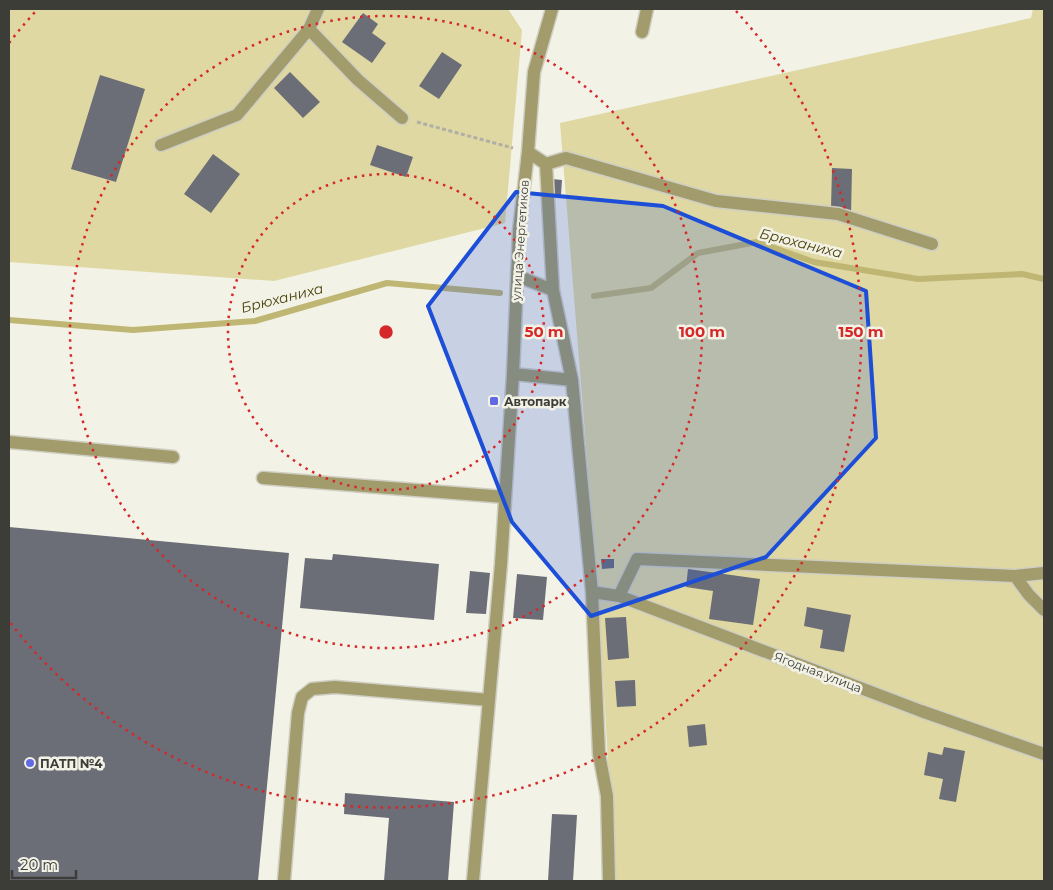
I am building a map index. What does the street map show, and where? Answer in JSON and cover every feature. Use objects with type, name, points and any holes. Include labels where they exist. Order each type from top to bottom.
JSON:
[{"type":"street","points":[[161,145],[237,115],[309,30],[318,9]]},
{"type":"street","name":"улица Энергетиков","points":[[473,881],[501,564],[513,374],[519,231],[528,152],[534,72],[552,9]]},
{"type":"street","points":[[642,32],[647,9]]},
{"type":"street","points":[[309,30],[358,80],[402,118]]},
{"type":"street","points":[[528,152],[546,164]]},
{"type":"street","points":[[546,164],[566,158],[716,201],[838,214],[932,244]]},
{"type":"street","points":[[546,164],[553,290],[572,380],[592,592],[599,754],[607,796],[609,881]]},
{"type":"street","points":[[517,276],[553,290]]},
{"type":"street","points":[[513,374],[572,380]]},
{"type":"street","points":[[9,442],[173,456]]},
{"type":"street","points":[[263,478],[505,497]]},
{"type":"street","points":[[619,596],[637,559],[1016,576],[1044,574]]},
{"type":"street","points":[[1016,576],[1029,595],[1044,610]]},
{"type":"street","name":"Ягодная улица","points":[[592,592],[619,596],[922,711],[1044,754]]},
{"type":"street","points":[[284,881],[298,713],[302,697],[312,689],[335,687],[489,700]]},
{"type":"path","points":[[402,118],[528,152]]},
{"type":"highlighted area","points":[[516,192],[663,206],[866,291],[876,438],[766,557],[591,616],[512,522],[428,306]]},
{"type":"shaded area","points":[[9,9],[508,9],[522,30],[505,223],[274,281],[9,262]]},
{"type":"shaded area","points":[[1033,9],[1044,9],[1044,881],[615,881],[599,608],[560,123],[1031,18]]},
{"type":"building","points":[[363,13],[378,24],[372,33],[386,43],[372,63],[342,42]]},
{"type":"building","points":[[442,52],[462,65],[439,99],[419,86]]},
{"type":"building","points":[[290,72],[320,102],[303,118],[274,88]]},
{"type":"building","points":[[100,75],[145,89],[116,182],[71,169]]},
{"type":"building","points":[[377,145],[413,157],[406,177],[370,165]]},
{"type":"building","points":[[213,154],[240,174],[211,213],[184,194]]},
{"type":"building","points":[[832,168],[852,169],[851,214],[831,208]]},
{"type":"building","points":[[552,179],[562,180],[561,195],[552,194]]},
{"type":"building","points":[[9,527],[289,553],[258,881],[9,881]]},
{"type":"building","points":[[333,554],[439,564],[434,620],[300,608],[305,558],[332,560]]},
{"type":"building","points":[[601,559],[614,559],[614,568],[602,569]]},
{"type":"building","points":[[688,569],[760,579],[753,625],[709,619],[713,591],[686,587]]},
{"type":"building","points":[[470,571],[490,573],[486,614],[466,613]]},
{"type":"building","points":[[517,574],[547,577],[543,620],[513,618]]},
{"type":"building","points":[[807,607],[851,615],[844,652],[820,648],[823,630],[804,626]]},
{"type":"building","points":[[626,617],[629,658],[608,660],[605,618]]},
{"type":"building","points":[[635,680],[636,706],[617,707],[615,681]]},
{"type":"building","points":[[705,724],[707,745],[689,747],[687,726]]},
{"type":"building","points":[[944,747],[965,751],[956,802],[939,799],[943,779],[924,775],[928,752],[942,755]]},
{"type":"building","points":[[345,793],[454,802],[448,881],[384,881],[389,818],[344,814]]},
{"type":"building","points":[[552,814],[577,815],[573,881],[548,881]]},
{"type":"waterway","name":"Брюханиха","points":[[594,296],[651,288],[698,253],[757,242],[814,262],[918,279],[1022,274],[1044,279]]},
{"type":"waterway","name":"Брюханиха","points":[[9,320],[133,330],[255,321],[387,283],[500,293]]},
{"type":"place","name":"Автопарк","points":[[494,401]]},
{"type":"place","name":"ПАТП №4","points":[[30,763]]}]
